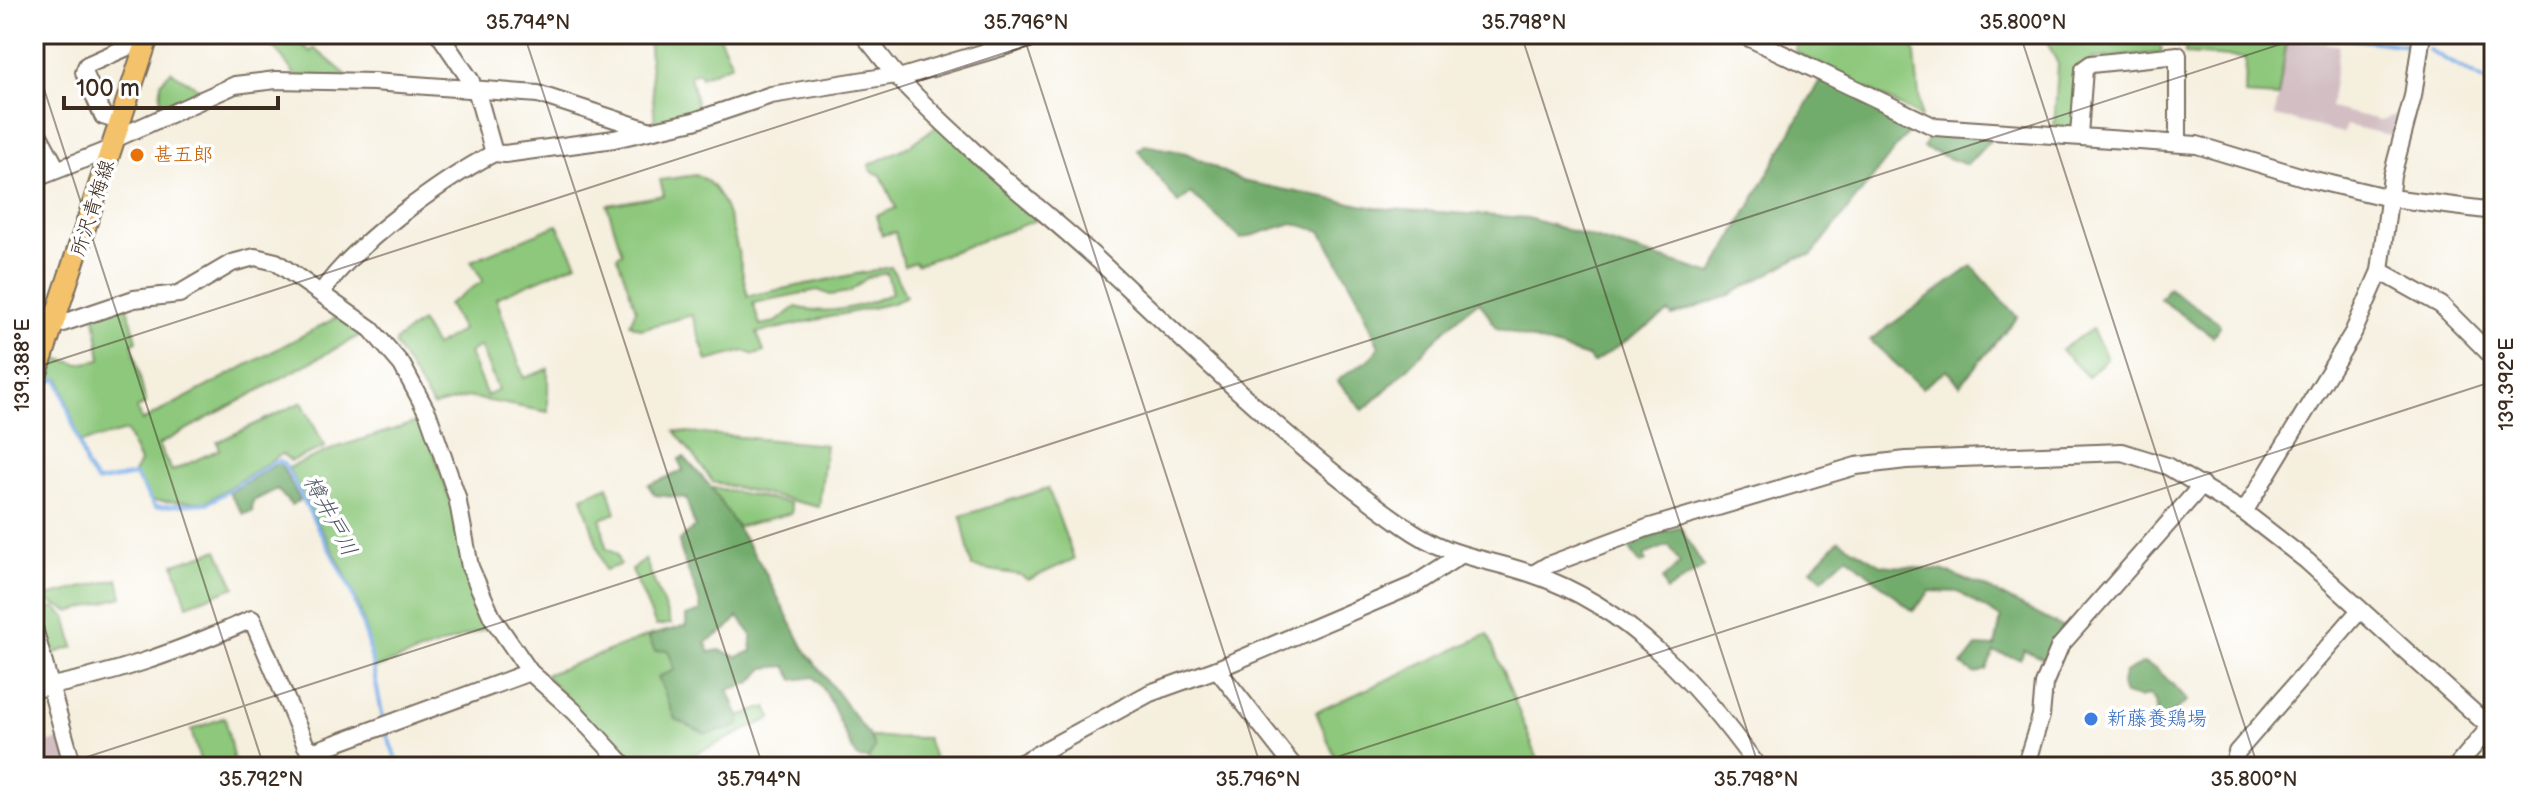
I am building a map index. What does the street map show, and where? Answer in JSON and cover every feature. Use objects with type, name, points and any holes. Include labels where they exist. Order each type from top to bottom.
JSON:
[{"type":"main road","name":"所沢青梅線","points":[[34,382],[117,136],[145,37]]},
{"type":"street","points":[[439,34],[471,81],[494,153]]},
{"type":"street","points":[[862,34],[897,77],[966,145],[1094,256],[1255,409],[1403,525],[1459,556],[1533,574],[1586,599],[1654,645],[1713,707],[1758,767]]},
{"type":"street","points":[[321,293],[352,255],[470,165],[494,153],[614,139],[694,121],[771,95],[897,77],[1024,36],[1046,34]]},
{"type":"street","points":[[1741,34],[1935,127],[2178,143],[2390,198],[2494,211]]},
{"type":"street","points":[[2244,512],[2353,333],[2380,271],[2395,157],[2413,96],[2422,34]]},
{"type":"street","points":[[117,136],[103,116],[84,72],[87,65],[145,37]]},
{"type":"street","points":[[2079,135],[2084,69],[2091,64],[2178,55],[2178,143]]},
{"type":"street","points":[[34,179],[117,136],[235,85],[261,81],[373,82],[538,94],[648,130]]},
{"type":"street","points":[[34,126],[57,169]]},
{"type":"street","points":[[54,326],[134,299],[179,294],[232,263],[255,257],[276,262],[386,343],[417,390],[453,482],[476,586],[492,617],[530,672],[575,712],[626,767]]},
{"type":"street","points":[[2380,271],[2441,305],[2494,358]]},
{"type":"street","points":[[1533,574],[1548,565],[1647,528],[1856,466],[2122,452],[2167,466],[2244,512],[2307,561],[2492,729],[2456,767]]},
{"type":"street","points":[[2031,765],[2044,684],[2060,646],[2202,485]]},
{"type":"street","points":[[1014,767],[1150,693],[1217,669],[1414,585],[1459,556]]},
{"type":"street","points":[[2233,767],[2237,752],[2360,610]]},
{"type":"street","points":[[42,688],[115,674],[169,656],[252,619],[311,751],[530,672]]},
{"type":"street","points":[[34,628],[42,688],[73,767]]},
{"type":"street","points":[[1217,669],[1294,767]]},
{"type":"shaded area","points":[[2287,39],[2339,45],[2330,108],[2380,120],[2398,114],[2392,136],[2346,125],[2343,133],[2275,116]]},
{"type":"shaded area","points":[[62,739],[71,767],[34,767],[34,746]]},
{"type":"green space","points":[[264,34],[281,34],[290,41],[294,38],[311,52],[314,48],[349,77],[296,76]]},
{"type":"green space","points":[[648,34],[718,34],[732,64],[701,77],[699,72],[690,75],[699,115],[655,124]]},
{"type":"green space","points":[[1800,34],[1913,34],[1921,117],[1795,52]]},
{"type":"green space","points":[[2043,34],[2147,38],[2149,34],[2159,34],[2162,53],[2092,59],[2072,131],[2054,130],[2058,64]]},
{"type":"green space","points":[[2178,34],[2288,34],[2278,97],[2245,95],[2246,58],[2185,54],[2185,36]]},
{"type":"green space","points":[[171,71],[201,90],[200,96],[160,115],[161,82]]},
{"type":"green space","points":[[1820,80],[1916,122],[1812,255],[1797,258],[1728,296],[1672,316],[1669,312],[1593,363],[1588,357],[1497,328],[1479,301],[1363,410],[1337,381],[1379,347],[1358,297],[1321,231],[1293,223],[1241,239],[1191,193],[1178,203],[1138,150],[1145,145],[1186,153],[1242,181],[1376,208],[1528,218],[1712,274]]},
{"type":"green space","points":[[939,124],[1039,219],[917,265],[915,262],[904,266],[895,232],[882,235],[876,216],[896,208],[881,175],[871,171],[869,165],[911,145]]},
{"type":"green space","points":[[1934,129],[1995,135],[1967,165],[1923,148]]},
{"type":"green space","points":[[696,175],[708,182],[718,194],[732,226],[748,296],[891,267],[906,296],[893,303],[757,333],[764,352],[754,355],[745,351],[707,361],[692,315],[641,329],[630,324],[636,309],[617,256],[622,253],[607,205],[664,195],[660,180]],"holes":[[[887,273],[892,293],[845,309],[820,311],[796,307],[776,322],[760,325],[753,303],[818,290],[830,295],[849,292],[868,277]]]},
{"type":"green space","points":[[557,225],[577,263],[496,298],[524,378],[548,369],[548,412],[468,397],[433,406],[395,345],[396,340],[421,322],[435,346],[462,330],[448,304],[483,281],[471,261]],"holes":[[[480,346],[498,390],[487,396],[469,353]]]},
{"type":"green space","points":[[1972,266],[2017,317],[1960,385],[1947,370],[1922,388],[1870,340]]},
{"type":"green space","points":[[2168,288],[2217,321],[2220,325],[2213,336],[2160,299]]},
{"type":"green space","points":[[127,305],[137,341],[132,343],[146,404],[137,408],[142,421],[343,314],[366,332],[158,445],[172,471],[220,449],[217,442],[302,402],[325,447],[291,461],[282,454],[206,502],[152,501],[134,473],[140,462],[126,431],[80,443],[60,379],[50,379],[55,358],[79,364],[101,360],[95,316]]},
{"type":"green space","points":[[2092,329],[2107,358],[2088,377],[2061,350]]},
{"type":"green space","points":[[423,420],[493,626],[373,669],[368,639],[351,587],[288,468],[335,448]]},
{"type":"green space","points":[[675,431],[826,445],[819,507],[713,482]]},
{"type":"green space","points":[[684,457],[711,487],[763,568],[803,647],[870,737],[875,748],[868,759],[858,758],[828,696],[814,677],[794,680],[786,666],[764,668],[752,682],[728,690],[740,719],[739,726],[706,734],[675,719],[658,677],[675,670],[668,650],[655,651],[648,636],[686,626],[686,616],[701,611],[679,541],[695,527],[686,498],[655,495],[648,485],[683,471],[679,459]],"holes":[[[738,617],[751,634],[752,651],[737,657],[720,650],[709,652],[706,642],[726,630]]]},
{"type":"green space","points":[[279,462],[300,500],[291,505],[277,489],[253,501],[252,512],[243,514],[229,493]]},
{"type":"green space","points":[[608,486],[616,513],[601,519],[606,548],[616,554],[620,565],[605,570],[582,497]]},
{"type":"green space","points":[[711,487],[790,503],[792,513],[737,527]]},
{"type":"green space","points":[[1048,488],[1074,559],[1028,580],[1020,575],[972,567],[961,516]]},
{"type":"green space","points":[[1680,527],[1704,567],[1666,591],[1663,579],[1680,563],[1669,545],[1644,555],[1646,561],[1640,564],[1627,544]]},
{"type":"green space","points":[[1839,540],[1881,565],[1941,570],[1983,586],[2066,629],[2050,648],[2046,660],[2024,650],[2020,659],[1994,652],[1986,670],[1975,674],[1962,665],[1977,646],[1995,647],[2001,618],[1958,592],[1930,591],[1913,611],[1847,556],[1822,579],[1811,569]]},
{"type":"green space","points":[[218,550],[235,587],[187,605],[174,564]]},
{"type":"green space","points":[[645,559],[671,624],[656,626],[632,570]]},
{"type":"green space","points":[[118,579],[122,597],[70,612],[48,601],[47,596]]},
{"type":"green space","points":[[54,607],[66,617],[74,647],[48,655],[38,615]]},
{"type":"green space","points":[[1488,634],[1541,767],[1339,767],[1316,712]]},
{"type":"green space","points":[[648,636],[655,651],[668,649],[675,671],[659,677],[740,719],[739,716],[767,707],[772,718],[667,767],[630,767],[545,675]]},
{"type":"green space","points":[[2143,663],[2156,668],[2188,700],[2158,724],[2155,701],[2150,695],[2139,698],[2125,694],[2121,684],[2125,673]]},
{"type":"green space","points":[[225,717],[235,767],[202,767],[191,730]]},
{"type":"green space","points":[[870,737],[927,738],[937,767],[872,767],[868,759],[875,748]]},
{"type":"waterway","points":[[2309,34],[2410,46]]},
{"type":"waterway","points":[[2429,50],[2494,86]]},
{"type":"waterway","name":"樽井戸川","points":[[46,382],[58,379],[87,468],[97,482],[135,475],[155,507],[208,503],[273,463],[280,461],[284,464],[351,590],[368,642],[383,719]]},
{"type":"waterway","name":"樽井戸川","points":[[386,732],[399,767]]},
{"type":"place","name":"甚五郎","points":[[137,155]]},
{"type":"place","name":"新藤養鶏場","points":[[2091,719]]}]
